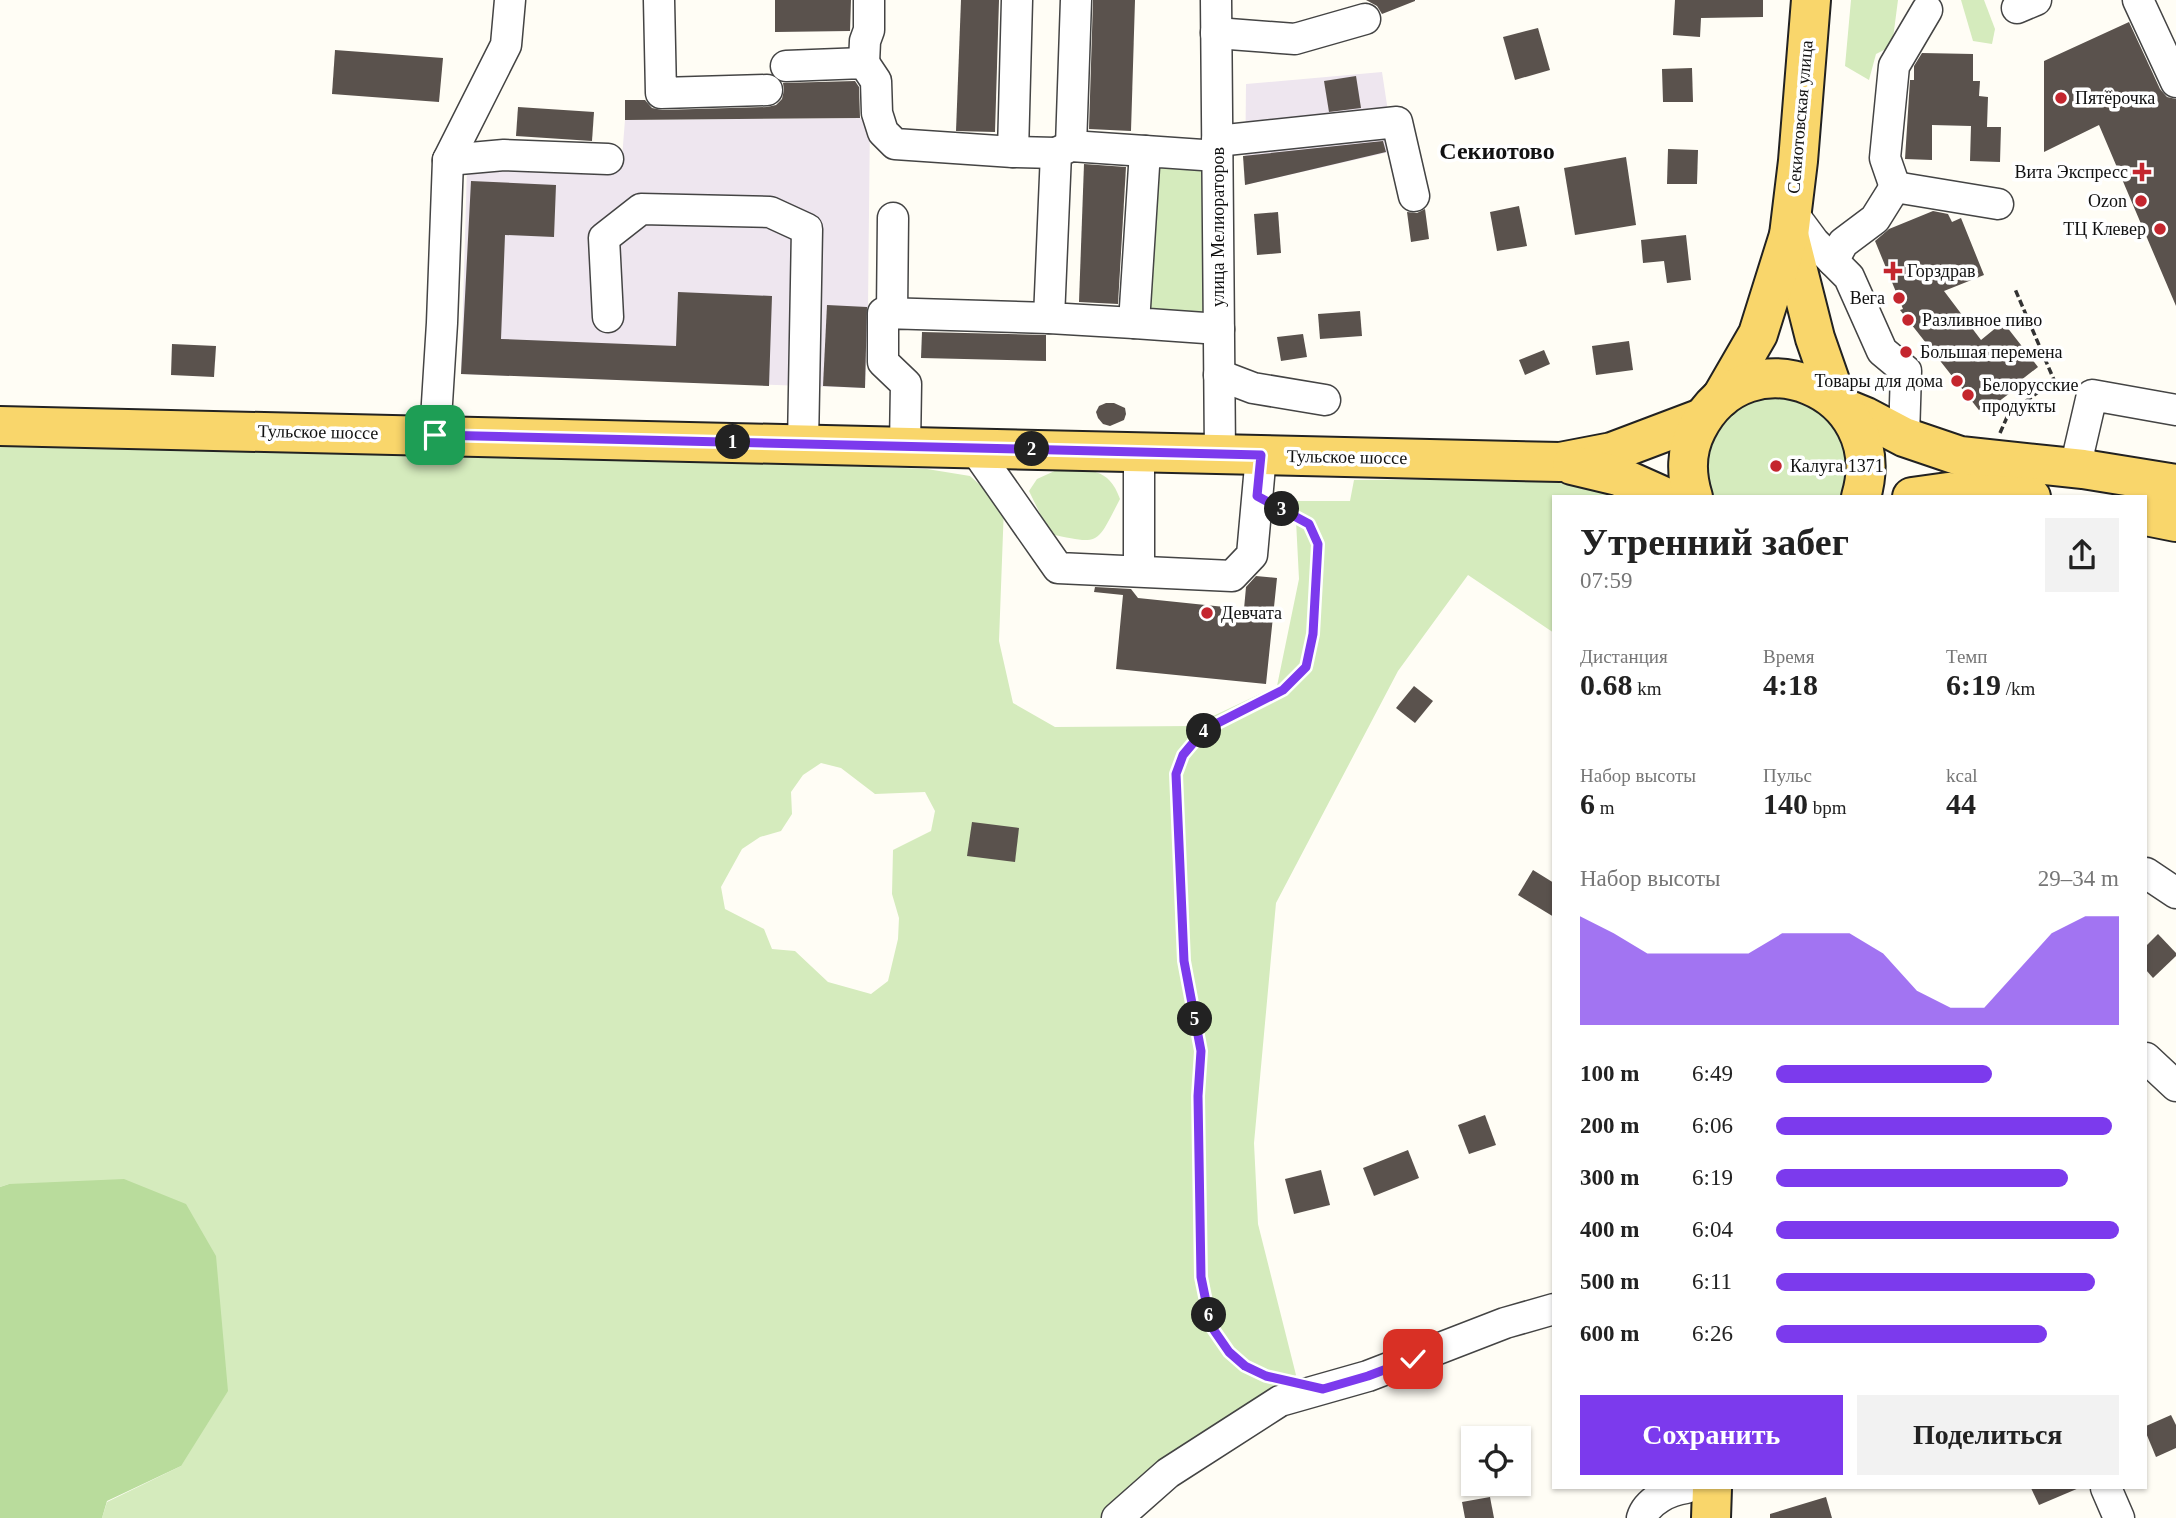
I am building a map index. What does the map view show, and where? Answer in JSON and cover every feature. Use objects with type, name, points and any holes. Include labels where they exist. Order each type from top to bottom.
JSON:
[{"type":"main road","name":"Секиотовская улица","points":[[1790,223],[1798,162],[1811,0]]},
{"type":"main road","points":[[1790,223],[1815,338],[1841,405],[1857,429],[1865,451],[1866,475],[1861,495]]},
{"type":"main road","points":[[1693,495],[1688,463],[1690,447],[1758,334],[1790,223]]},
{"type":"main road","points":[[1560,462],[1612,452],[1712,408],[1753,381],[1780,379],[1806,383],[1823,390],[1841,405],[1903,437],[1961,456],[2083,469],[2176,484]]},
{"type":"main road","name":"Тульское шоссе","points":[[0,426],[1560,462]]},
{"type":"main road","points":[[1560,462],[1618,476],[1661,495]]},
{"type":"main road","points":[[1926,495],[1948,492],[1998,495]]},
{"type":"main road","points":[[2147,516],[2176,522]]},
{"type":"main road","points":[[1711,1518],[1712,1489]]},
{"type":"street","points":[[435,435],[448,160],[506,45],[510,0]]},
{"type":"street","points":[[659,0],[662,93],[767,90]]},
{"type":"street","points":[[869,0],[869,30],[865,41],[864,63],[876,82],[877,113],[883,132],[895,144],[1013,152],[1217,148],[1397,122],[1414,196]]},
{"type":"street","points":[[1013,152],[1017,0]]},
{"type":"street","points":[[1049,318],[1076,0]]},
{"type":"street","name":"улица Мелиораторов","points":[[1216,0],[1220,454]]},
{"type":"street","points":[[2138,0],[2176,82]]},
{"type":"street","points":[[1895,187],[1885,158],[1894,66],[1927,10]]},
{"type":"street","points":[[1216,33],[1295,39],[1365,19]]},
{"type":"street","points":[[786,66],[864,63]]},
{"type":"street","points":[[1134,323],[1144,151]]},
{"type":"street","points":[[448,160],[504,155],[608,159]]},
{"type":"street","points":[[1833,261],[1843,243],[1875,219],[1895,187]]},
{"type":"street","points":[[1895,187],[1998,204]]},
{"type":"street","points":[[608,317],[604,238],[641,209],[770,212],[807,229],[803,444]]},
{"type":"street","points":[[892,313],[893,218]]},
{"type":"street","points":[[1790,223],[1814,242],[1849,277],[1882,351],[1906,371],[1903,437]]},
{"type":"street","points":[[905,446],[906,384],[883,362],[883,313],[1049,318],[1219,329]]},
{"type":"street","points":[[1219,375],[1253,388],[1325,400]]},
{"type":"street","points":[[2083,469],[2080,451],[2092,396],[2176,410]]},
{"type":"street","points":[[974,448],[1058,568],[1232,576],[1252,555],[1261,455]]},
{"type":"street","points":[[1139,452],[1139,571]]},
{"type":"street","points":[[2147,874],[2176,893]]},
{"type":"street","points":[[2147,1059],[2176,1086]]},
{"type":"street","points":[[1117,1518],[1168,1473],[1280,1401],[1368,1376],[1505,1323],[1552,1310]]},
{"type":"street","points":[[1642,1518],[1644,1512],[1670,1490],[1678,1489]]},
{"type":"street","points":[[2106,1489],[2119,1518]]},
{"type":"path","points":[[1996,437],[2008,415],[2054,380],[2015,289]]},
{"type":"path","points":[[1257,496],[1309,524],[1318,544],[1313,634],[1306,667],[1283,690],[1204,730],[1183,755],[1176,774],[1184,961],[1201,1051],[1198,1096],[1201,1277],[1211,1326],[1229,1352],[1245,1366],[1277,1379]]},
{"type":"shaded area","points":[[1382,72],[1394,151],[1245,185],[1246,84]]},
{"type":"shaded area","points":[[870,118],[865,388],[461,374],[467,167],[621,170],[625,120]]},
{"type":"green space","points":[[1851,0],[1898,0],[1892,46],[1876,54],[1869,80],[1845,66]]},
{"type":"green space","points":[[1961,0],[1984,0],[1995,29],[1992,44],[1973,41]]},
{"type":"green space","points":[[1191,162],[1201,170],[1206,181],[1211,312],[1202,319],[1152,312],[1145,296],[1153,166]]},
{"type":"green space","points":[[1764,396],[1792,398],[1819,409],[1837,430],[1847,457],[1848,470],[1842,495],[1710,495],[1705,452],[1725,415]]},
{"type":"green space","points":[[0,441],[663,459],[927,469],[970,476],[1004,506],[999,641],[1013,703],[1055,727],[1192,726],[1277,686],[1299,579],[1295,501],[1350,501],[1354,480],[1529,479],[1597,485],[1620,495],[1552,495],[1552,632],[1468,575],[1398,671],[1276,903],[1254,1143],[1258,1224],[1296,1375],[1277,1395],[1162,1465],[1101,1518],[102,1518],[107,1502],[181,1466],[9,1184],[0,1187]],"holes":[[[821,763],[841,768],[875,794],[925,792],[935,811],[931,831],[893,850],[892,894],[899,918],[898,939],[888,981],[871,994],[828,982],[795,951],[772,949],[764,929],[725,909],[721,887],[742,849],[760,837],[781,831],[792,814],[791,792],[803,775]]]},
{"type":"green space","points":[[1059,469],[1097,472],[1110,481],[1115,489],[1120,499],[1101,533],[1095,538],[1079,540],[1050,534],[1029,491],[1037,479]]},
{"type":"green space","points":[[124,1179],[186,1204],[216,1256],[228,1391],[181,1466],[107,1501],[102,1518],[0,1518],[0,1187],[9,1184]]},
{"type":"building","points":[[775,0],[851,0],[850,31],[775,32]]},
{"type":"building","points":[[961,0],[999,0],[995,132],[956,131]]},
{"type":"building","points":[[1093,0],[1135,0],[1131,131],[1089,129]]},
{"type":"building","points":[[1366,0],[1415,1],[1382,14],[1377,6]]},
{"type":"building","points":[[1675,0],[1763,0],[1763,17],[1701,18],[1700,37],[1673,35]]},
{"type":"building","name":"ТЦ Клевер","points":[[2129,22],[2160,89],[2167,97],[2176,99],[2176,306],[2099,125],[2044,152],[2044,61]]},
{"type":"building","points":[[1538,28],[1550,70],[1515,80],[1503,37]]},
{"type":"building","points":[[335,50],[443,58],[439,102],[332,94]]},
{"type":"building","points":[[1922,53],[1973,54],[1973,81],[1980,81],[1979,96],[1988,97],[1987,127],[2001,127],[2000,162],[1970,161],[1971,126],[1932,125],[1932,160],[1905,159],[1910,80],[1914,80],[1914,66]]},
{"type":"building","points":[[1692,68],[1693,102],[1663,102],[1662,69]]},
{"type":"building","points":[[1356,76],[1361,108],[1329,112],[1324,81]]},
{"type":"building","points":[[855,81],[859,87],[860,118],[625,120],[625,100],[645,100],[652,108],[662,110],[767,107],[776,105],[782,99],[783,83]]},
{"type":"building","points":[[518,107],[594,112],[592,141],[516,136]]},
{"type":"building","points":[[1383,141],[1386,152],[1245,185],[1243,156]]},
{"type":"building","points":[[1668,149],[1698,150],[1697,184],[1667,184]]},
{"type":"building","points":[[1626,157],[1636,225],[1575,235],[1564,168]]},
{"type":"building","points":[[1084,164],[1126,167],[1118,304],[1079,302]]},
{"type":"building","points":[[471,181],[556,185],[554,237],[505,235],[501,339],[676,346],[678,292],[772,296],[769,386],[461,374]]},
{"type":"building","points":[[1519,206],[1527,246],[1497,251],[1490,212]]},
{"type":"building","points":[[1425,209],[1429,239],[1411,242],[1407,212],[1417,213]]},
{"type":"building","points":[[1933,211],[1948,214],[1952,222],[1961,218],[1984,275],[1944,291],[1981,340],[2003,322],[2038,367],[2016,384],[2018,387],[1982,414],[1900,310],[1903,309],[1875,241],[1889,229]]},
{"type":"building","points":[[1278,212],[1281,253],[1257,255],[1254,214]]},
{"type":"building","points":[[1686,235],[1691,280],[1667,283],[1664,261],[1643,263],[1641,240]]},
{"type":"building","points":[[827,305],[867,307],[865,388],[823,386]]},
{"type":"building","points":[[1360,311],[1362,336],[1320,339],[1318,314]]},
{"type":"building","points":[[922,332],[1046,335],[1046,361],[921,358]]},
{"type":"building","points":[[1303,334],[1307,357],[1281,361],[1277,337]]},
{"type":"building","points":[[1629,341],[1633,370],[1596,375],[1592,346]]},
{"type":"building","points":[[172,344],[216,346],[214,377],[171,375]]},
{"type":"building","points":[[1544,350],[1550,364],[1525,375],[1519,360]]},
{"type":"building","points":[[1106,403],[1125,408],[1124,420],[1110,426],[1103,424],[1096,412],[1099,406]]},
{"type":"building","points":[[1256,576],[1277,578],[1266,684],[1116,669],[1123,595],[1094,592],[1095,587],[1131,589],[1138,598],[1244,609],[1246,587]]},
{"type":"building","points":[[1414,686],[1433,701],[1415,723],[1396,708]]},
{"type":"building","points":[[972,822],[1019,828],[1015,862],[967,856]]},
{"type":"building","points":[[1533,870],[1552,882],[1552,916],[1518,895]]},
{"type":"building","points":[[2158,934],[2176,953],[2153,978],[2147,971],[2147,945]]},
{"type":"building","points":[[1485,1115],[1496,1145],[1469,1154],[1458,1125]]},
{"type":"building","points":[[1408,1150],[1419,1178],[1374,1196],[1363,1168]]},
{"type":"building","points":[[1321,1170],[1330,1205],[1294,1214],[1285,1179]]},
{"type":"building","points":[[2171,1415],[2176,1425],[2176,1448],[2156,1457],[2147,1435],[2147,1426]]},
{"type":"building","points":[[2031,1489],[2077,1489],[2039,1505]]},
{"type":"building","points":[[1490,1497],[1494,1518],[1465,1518],[1462,1502]]},
{"type":"building","points":[[1826,1497],[1832,1518],[1770,1518],[1770,1514]]},
{"type":"place","name":"Пятёрочка","points":[[2061,98]]},
{"type":"place","name":"Вита Экспресс","points":[[2142,172]]},
{"type":"place","name":"Ozon","points":[[2141,201]]},
{"type":"place","name":"ТЦ Клевер","points":[[2160,229]]},
{"type":"place","name":"Горздрав","points":[[1893,271]]},
{"type":"place","name":"Вега","points":[[1899,298]]},
{"type":"place","name":"Разливное пиво","points":[[1908,320]]},
{"type":"place","name":"Большая перемена","points":[[1906,352]]},
{"type":"place","name":"Товары для дома","points":[[1957,381]]},
{"type":"place","name":"Белорусские продукты","points":[[1968,395]]},
{"type":"place","name":"Калуга 1371","points":[[1776,466]]},
{"type":"place","name":"Девчата","points":[[1207,613]]},
{"type":"district","name":"Секиотово","points":[[1497,151]]},
{"type":"route","points":[[435,435],[1261,455],[1257,496],[1309,524],[1318,544],[1313,634],[1306,667],[1283,690],[1204,730],[1183,755],[1176,774],[1184,961],[1201,1051],[1198,1096],[1201,1277],[1211,1326],[1229,1352],[1245,1366],[1266,1376],[1323,1389],[1413,1359]]}]
